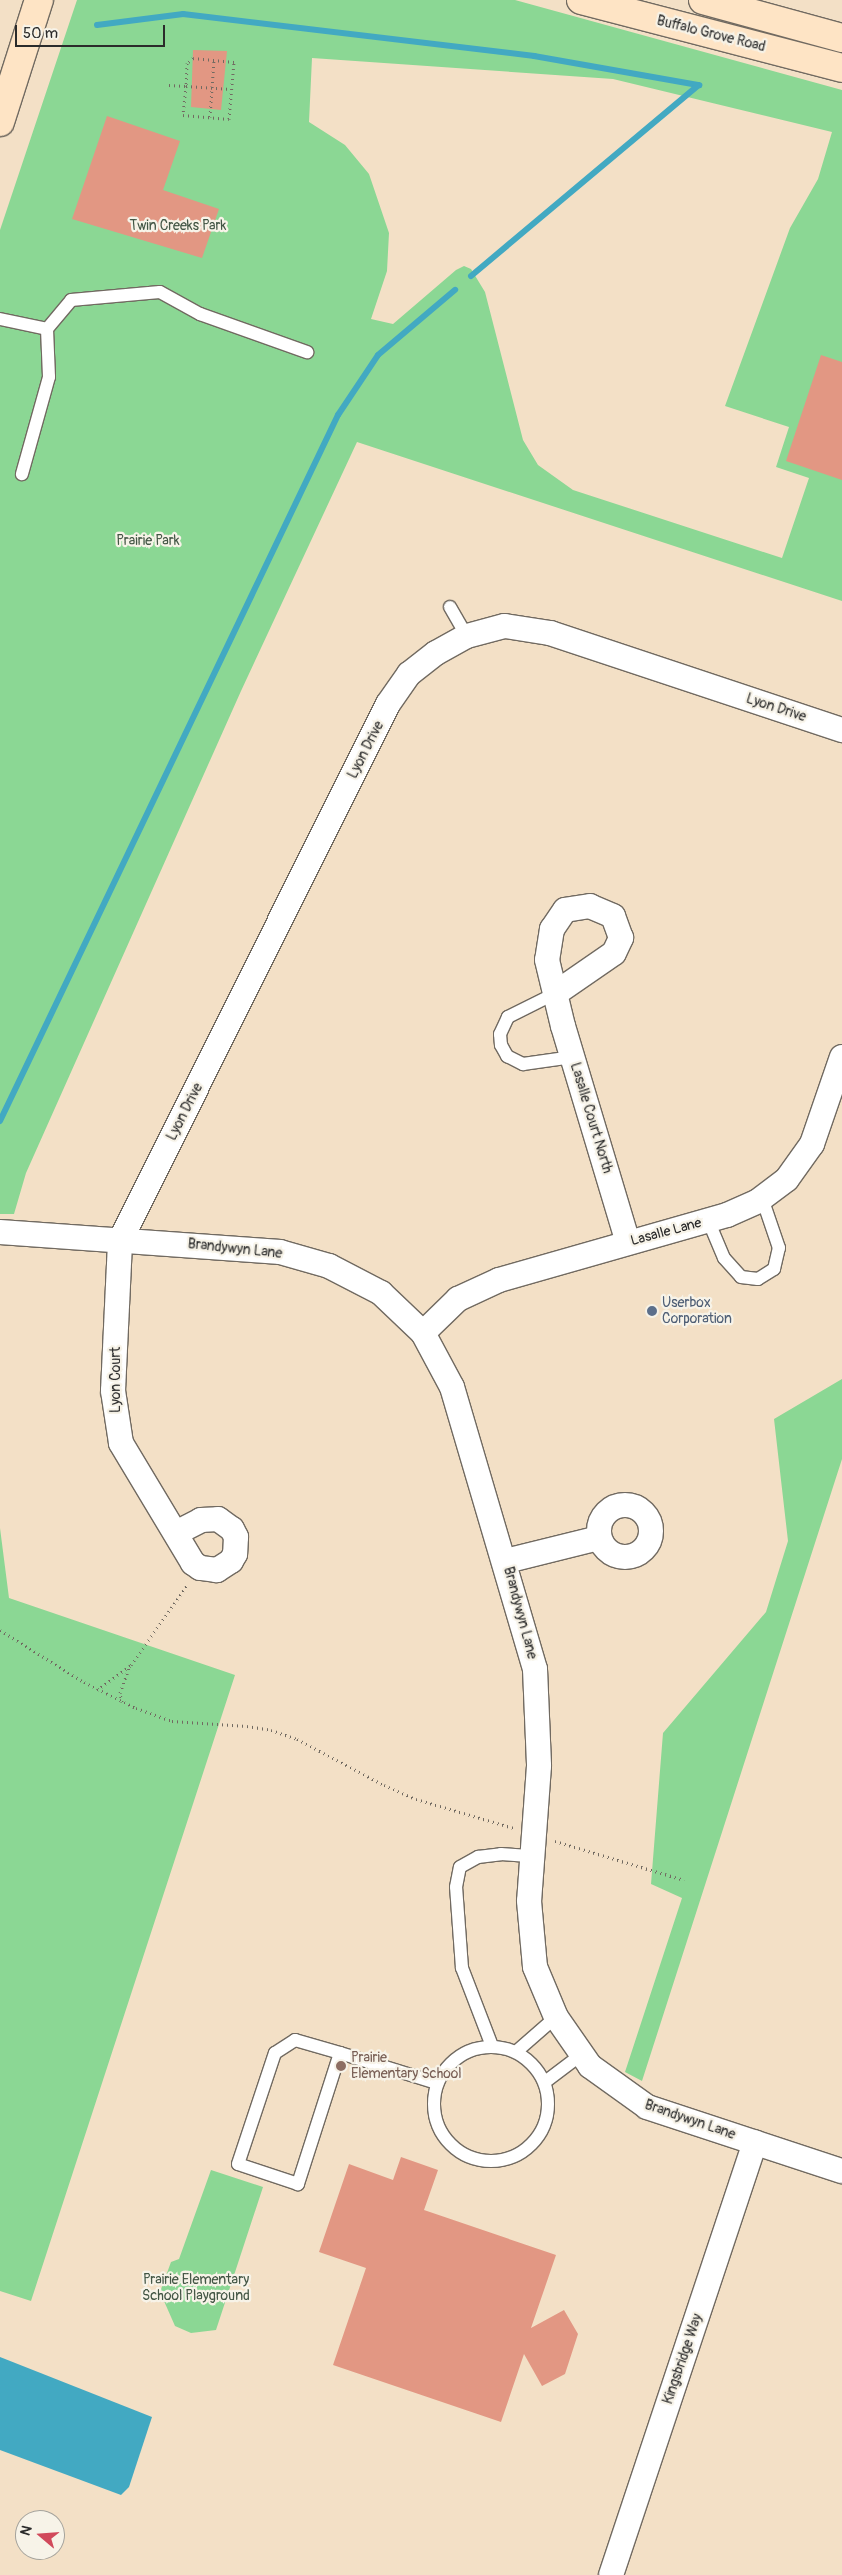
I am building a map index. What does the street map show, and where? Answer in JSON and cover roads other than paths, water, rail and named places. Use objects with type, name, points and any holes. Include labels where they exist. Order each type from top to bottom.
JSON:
[{"type":"main road","points":[[0,122],[39,0]]},
{"type":"main road","name":"Buffalo Grove Road","points":[[581,0],[629,7],[842,68]]},
{"type":"main road","points":[[703,0],[842,38]]},
{"type":"street","name":"Lyon Drive","points":[[120,1241],[388,704],[409,674],[436,653],[467,636],[505,626],[550,633],[842,730]]},
{"type":"street","name":"Lasalle Court North","points":[[556,994],[628,1242]]},
{"type":"street","name":"Lasalle Lane","points":[[423,1332],[458,1299],[499,1280],[727,1215],[762,1198],[787,1179],[812,1144],[842,1057]]},
{"type":"street","name":"Brandywyn Lane","points":[[0,1232],[280,1252],[329,1266],[381,1293],[423,1332],[452,1387],[506,1561],[536,1668],[539,1766],[529,1902],[535,1967],[556,2017],[590,2066],[647,2107],[842,2171]]},
{"type":"street","name":"Lyon Court","points":[[120,1241],[113,1390],[115,1416],[121,1443],[193,1563],[199,1567],[217,1570],[231,1561],[237,1546],[232,1529],[218,1519],[209,1518],[176,1533]]},
{"type":"street","points":[[506,1561],[599,1538]]},
{"type":"street","name":"Kingsbridge Way","points":[[611,2575],[756,2142]]},
{"type":"lane","points":[[22,474],[49,377],[47,329],[71,300],[160,292],[200,314],[306,352]]},
{"type":"lane","points":[[0,319],[47,329]]},
{"type":"lane","points":[[450,607],[467,636]]},
{"type":"lane","points":[[556,994],[508,1018],[500,1034],[501,1045],[508,1056],[523,1064],[573,1057]]},
{"type":"lane","points":[[708,1220],[724,1258],[741,1277],[758,1279],[774,1269],[779,1248],[762,1198]]},
{"type":"lane","points":[[492,2046],[462,1968],[456,1887],[460,1868],[478,1857],[501,1854],[533,1845]]},
{"type":"lane","points":[[517,2052],[556,2017]]},
{"type":"lane","points":[[340,2054],[298,2184],[238,2164],[275,2053],[295,2040],[437,2083]]},
{"type":"lane","points":[[492,2046],[517,2052],[538,2069],[545,2082],[549,2100],[547,2119],[539,2136],[527,2149],[510,2158],[492,2162],[473,2159],[457,2150],[444,2137],[435,2111],[437,2083],[446,2068],[459,2056],[474,2048],[492,2046]]},
{"type":"lane","points":[[545,2082],[582,2054]]},
{"type":"water","points":[[0,2357],[152,2417],[129,2487],[121,2495],[0,2450]]},
{"type":"waterway","points":[[97,25],[183,14],[534,56],[699,85]]},
{"type":"waterway","points":[[471,276],[699,85]]},
{"type":"waterway","points":[[0,1121],[338,415],[378,355],[455,290]]},
{"type":"place","name":"Userbox Corporation","points":[[652,1311]]},
{"type":"place","name":"Prairie Elementary School","points":[[341,2066]]},
{"type":"park label","name":"Twin Creeks Park","points":[[178,226]]},
{"type":"park label","name":"Prairie Park","points":[[148,541]]},
{"type":"park label","name":"Prairie Elementary School Playground","points":[[196,2288]]}]
